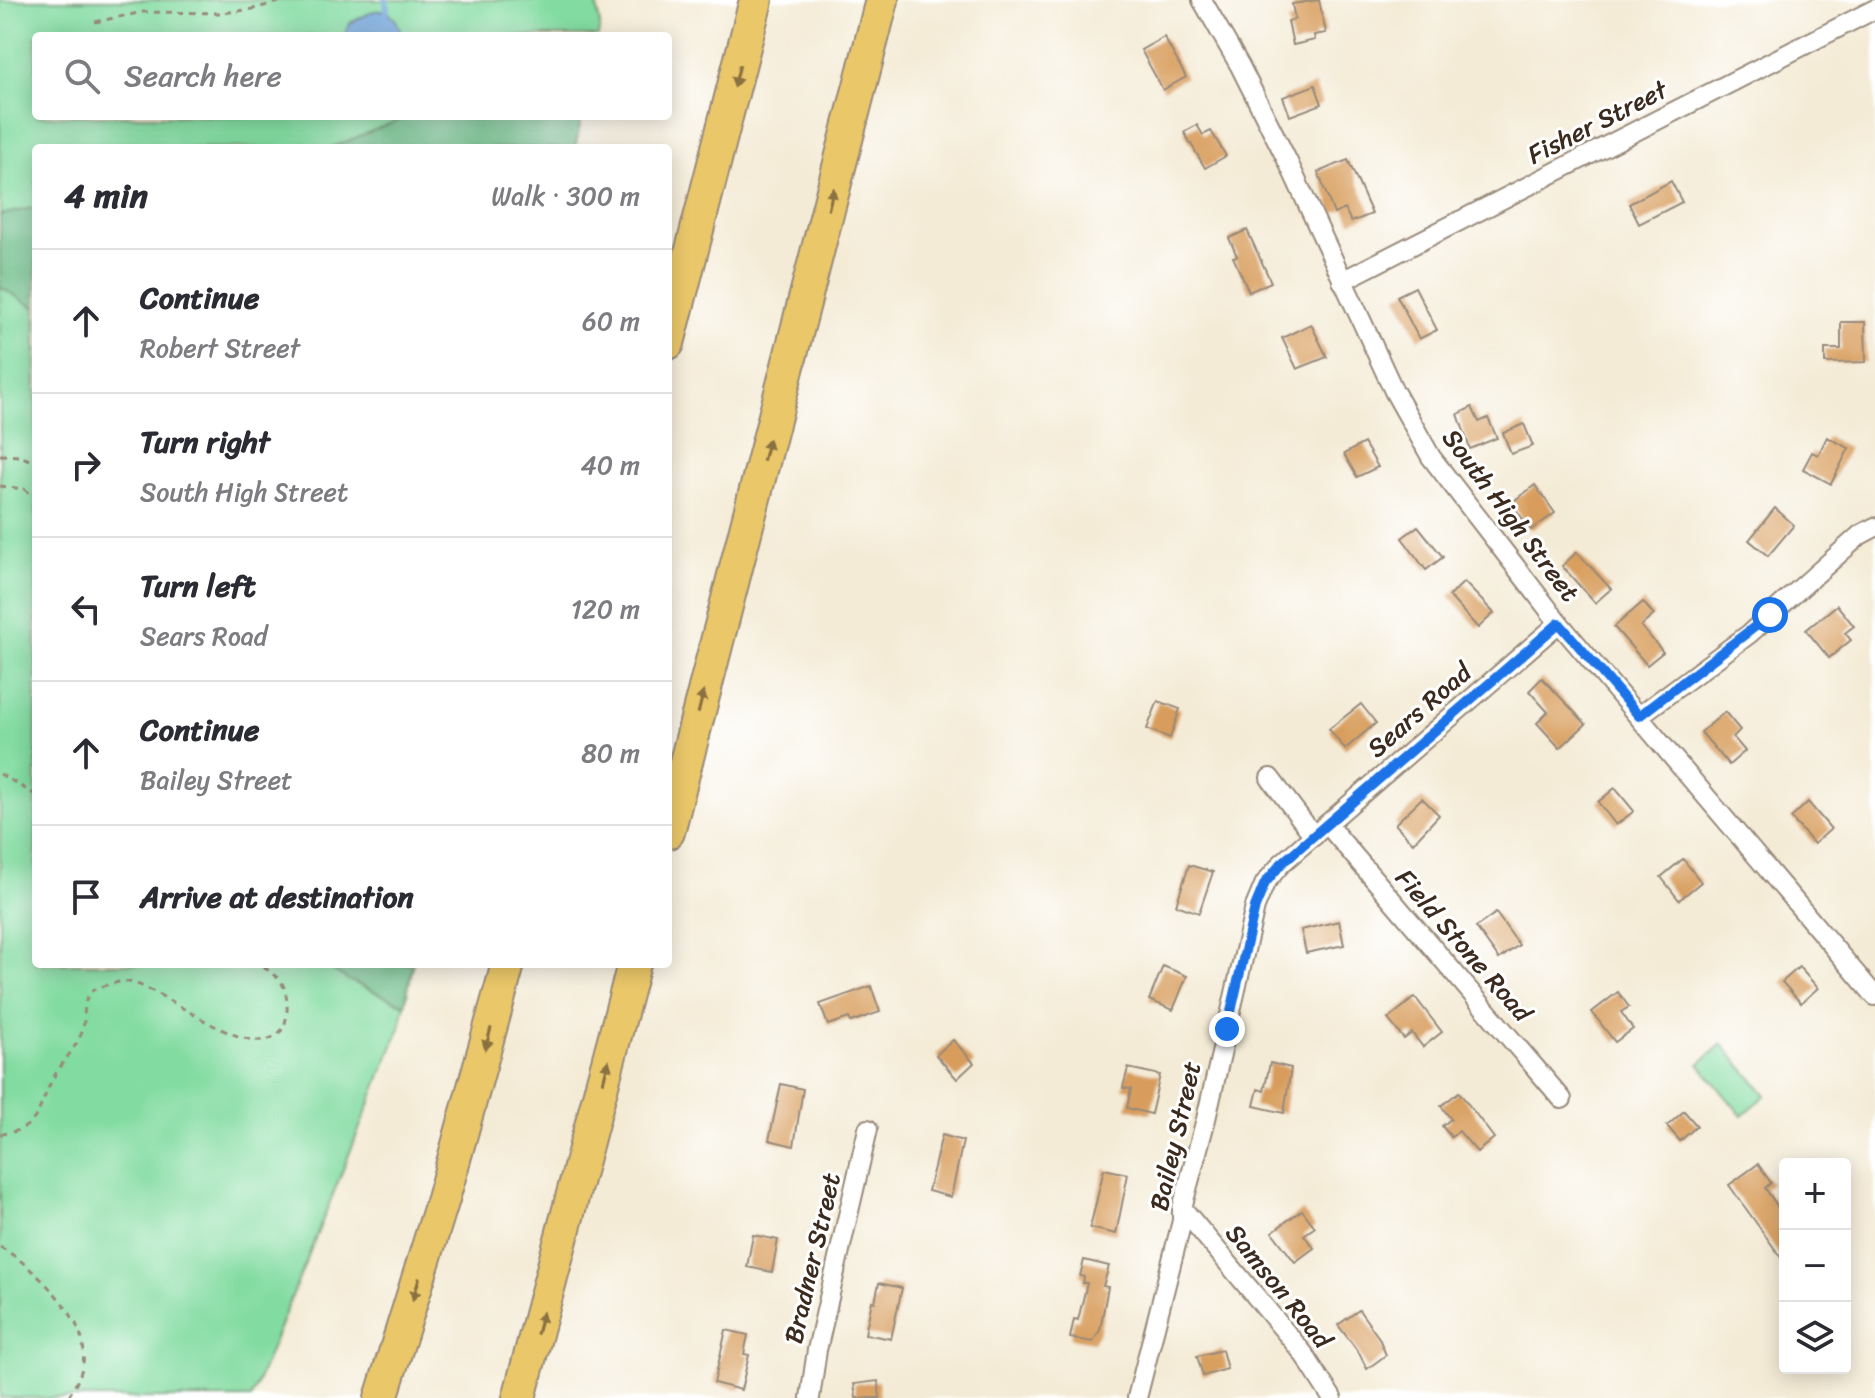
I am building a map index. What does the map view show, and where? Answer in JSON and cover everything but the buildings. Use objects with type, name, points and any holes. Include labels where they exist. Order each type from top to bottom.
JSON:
[{"type":"highway","points":[[672,327],[756,0]]},
{"type":"highway","points":[[672,816],[882,0]]},
{"type":"highway","points":[[381,1398],[451,1173],[507,968]]},
{"type":"highway","points":[[519,1398],[633,968]]},
{"type":"street","name":"South High Street","points":[[1202,0],[1268,121],[1394,391],[1431,457],[1559,623],[1875,996]]},
{"type":"street","name":"Fisher Street","points":[[1342,281],[1875,9]]},
{"type":"street","points":[[1639,716],[1749,634],[1868,531],[1875,515]]},
{"type":"street","name":"Sears Road","points":[[1320,830],[1559,623]]},
{"type":"street","points":[[1270,778],[1320,830]]},
{"type":"street","name":"Field Stone Road","points":[[1320,830],[1562,1099]]},
{"type":"street","name":"Bailey Street","points":[[1137,1398],[1255,907],[1265,883],[1282,863],[1320,830]]},
{"type":"street","name":"Bradner Street","points":[[810,1398],[817,1350],[868,1129]]},
{"type":"street","name":"Samson Road","points":[[1182,1208],[1303,1353],[1332,1398]]},
{"type":"path","points":[[95,22],[143,12],[222,13],[286,0]]},
{"type":"path","points":[[0,455],[20,456],[32,461]]},
{"type":"path","points":[[0,486],[24,489],[32,495]]},
{"type":"path","points":[[0,774],[32,793]]},
{"type":"path","points":[[0,1134],[26,1127],[41,1113],[53,1079],[82,1031],[85,1002],[93,990],[130,982],[239,1037],[262,1041],[282,1029],[286,1004],[283,984],[264,968]]},
{"type":"path","points":[[0,1247],[24,1263],[73,1316],[83,1341],[84,1362],[75,1388],[67,1398]]},
{"type":"green space","points":[[0,0],[596,0],[599,32],[32,32],[32,120],[581,120],[576,144],[32,144],[32,968],[412,968],[400,1028],[251,1398],[0,1398]]},
{"type":"green space","points":[[399,120],[581,120],[576,144],[340,144]]},
{"type":"green space","points":[[32,208],[32,306],[0,287],[0,215]]},
{"type":"green space","points":[[329,968],[412,968],[405,1005],[348,980]]},
{"type":"green space","points":[[1722,1044],[1766,1095],[1742,1116],[1699,1064]]},
{"type":"water","points":[[374,11],[386,12],[393,16],[401,32],[346,32],[350,23]]},
{"type":"waterway","points":[[386,0],[387,11]]},
{"type":"route","points":[[1227,1029],[1255,907],[1265,883],[1282,863],[1559,623],[1639,716],[1770,615]]}]
